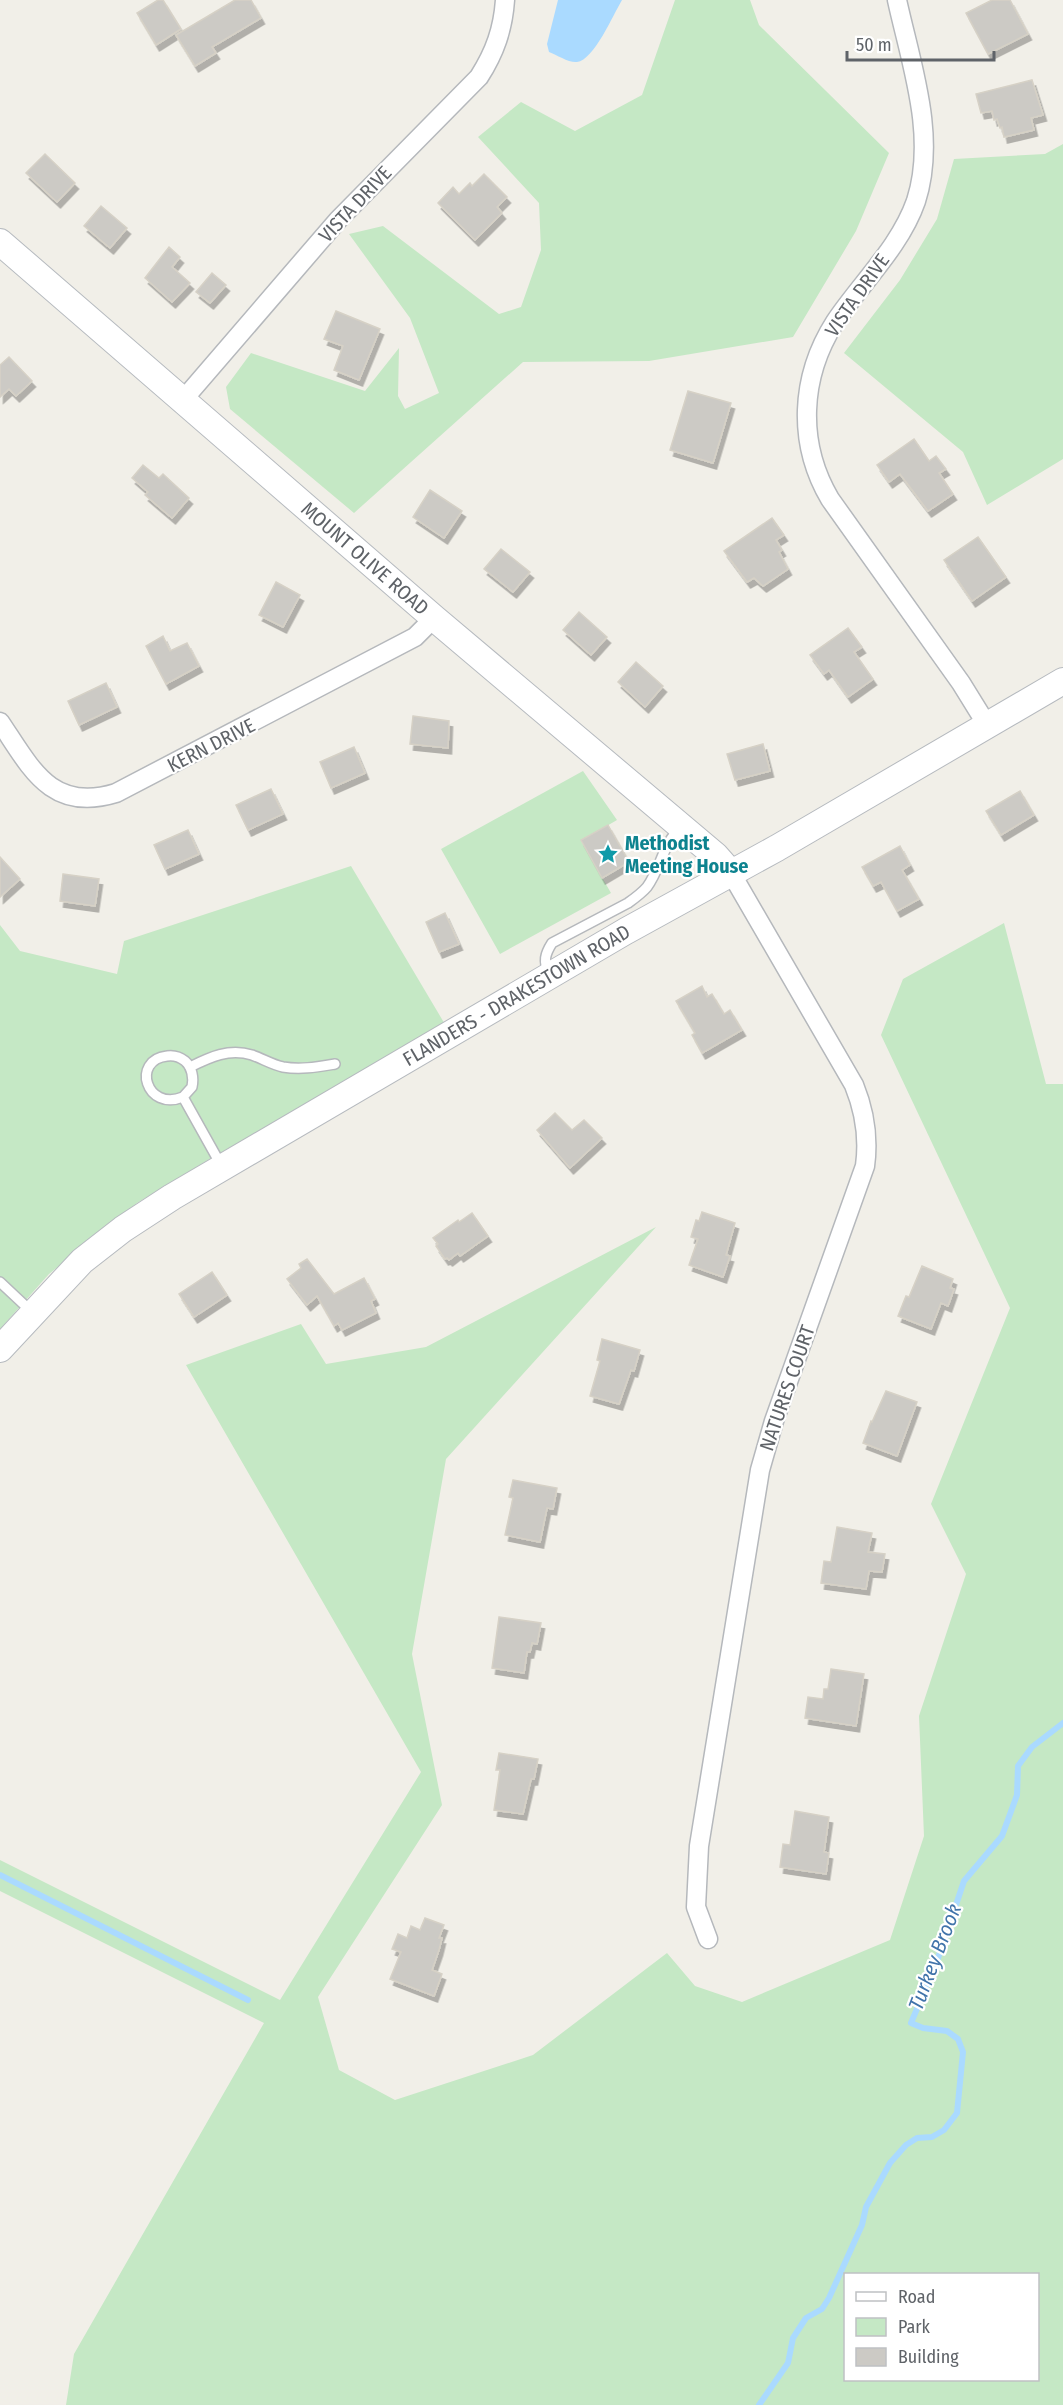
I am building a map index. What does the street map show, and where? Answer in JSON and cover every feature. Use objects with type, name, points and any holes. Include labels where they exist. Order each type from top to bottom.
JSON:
[{"type":"street","name":"VISTA DRIVE","points":[[183,400],[338,220],[479,77],[491,58],[499,38],[505,0]]},
{"type":"street","name":"VISTA DRIVE","points":[[897,0],[923,123],[923,166],[916,202],[906,223],[882,261],[835,323],[824,345],[811,380],[806,427],[814,468],[830,499],[961,683],[987,725]]},
{"type":"street","name":"MOUNT OLIVE ROAD","points":[[0,242],[434,618],[716,856],[731,873]]},
{"type":"street","name":"KERN DRIVE","points":[[0,722],[33,771],[52,788],[73,798],[100,798],[116,793],[415,637],[434,618]]},
{"type":"street","name":"FLANDERS - DRAKESTOWN ROAD","points":[[0,1349],[82,1261],[123,1229],[222,1167],[1063,681]]},
{"type":"street","name":"NATURES COURT","points":[[708,1939],[696,1907],[699,1846],[760,1470],[782,1399],[865,1166],[867,1150],[863,1107],[854,1085],[731,873]]},
{"type":"lane","points":[[550,976],[545,966],[545,954],[552,943],[638,896],[648,886],[673,835],[681,827]]},
{"type":"lane","points":[[190,1067],[220,1054],[232,1052],[242,1052],[290,1068],[335,1064]]},
{"type":"lane","points":[[163,1056],[176,1056],[190,1067],[192,1087],[183,1098],[171,1101],[157,1096],[148,1084],[146,1075],[152,1062],[163,1056]]},
{"type":"lane","points":[[183,1098],[222,1167]]},
{"type":"lane","points":[[0,1282],[33,1313]]},
{"type":"green space","points":[[675,0],[750,0],[759,25],[889,153],[856,231],[793,337],[649,361],[523,362],[354,513],[230,409],[226,387],[251,353],[365,391],[399,348],[398,396],[405,409],[439,393],[410,318],[349,234],[383,226],[499,314],[521,307],[541,250],[539,203],[478,137],[521,102],[575,131],[642,95]]},
{"type":"green space","points":[[1063,144],[1063,459],[987,505],[963,452],[844,353],[900,280],[937,219],[954,159],[1045,154]]},
{"type":"green space","points":[[583,771],[617,820],[581,841],[611,893],[500,954],[441,849]]},
{"type":"green space","points":[[351,866],[446,1026],[213,1157],[137,1203],[49,1274],[0,1329],[0,925],[20,951],[117,974],[124,941]]},
{"type":"green space","points":[[1004,923],[1046,1084],[1063,1084],[1063,2405],[66,2405],[74,2354],[264,2023],[0,1891],[0,1860],[280,2000],[421,1772],[186,1365],[301,1324],[326,1364],[426,1347],[656,1227],[446,1459],[412,1654],[442,1805],[318,1997],[339,2070],[395,2100],[533,2055],[667,1953],[695,1986],[742,2002],[890,1940],[924,1836],[919,1716],[966,1574],[931,1504],[1010,1308],[881,1035],[903,979]]},
{"type":"water","points":[[558,0],[622,0],[590,54],[577,62],[549,52],[547,44]]},
{"type":"building","points":[[158,0],[163,0],[181,29],[156,45],[137,13]]},
{"type":"building","points":[[235,0],[251,0],[261,18],[212,47],[216,53],[195,66],[176,35]]},
{"type":"building","points":[[992,0],[1010,0],[1028,34],[988,54],[966,13]]},
{"type":"building","points":[[1032,80],[1043,115],[1031,118],[1034,130],[1004,137],[1002,127],[1000,128],[997,119],[994,120],[992,111],[981,113],[976,94]]},
{"type":"building","points":[[45,154],[75,183],[57,202],[26,173]]},
{"type":"building","points":[[484,174],[507,197],[497,207],[502,213],[475,240],[438,203],[453,187],[459,194],[470,183],[472,186]]},
{"type":"building","points":[[101,206],[127,228],[110,248],[84,226]]},
{"type":"building","points":[[169,247],[180,257],[172,267],[190,283],[172,302],[145,278]]},
{"type":"building","points":[[212,273],[226,285],[210,303],[196,292]]},
{"type":"building","points":[[336,311],[380,329],[359,380],[334,370],[343,346],[324,339]]},
{"type":"building","points":[[9,357],[32,381],[16,396],[9,389],[0,397],[0,365]]},
{"type":"building","points":[[688,391],[731,403],[713,463],[670,450]]},
{"type":"building","points":[[914,439],[929,461],[936,456],[946,469],[939,473],[953,494],[928,511],[900,474],[889,482],[877,465]]},
{"type":"building","points":[[143,465],[159,478],[163,474],[189,498],[172,518],[145,495],[148,492],[132,478]]},
{"type":"building","points":[[430,490],[462,511],[444,538],[413,517]]},
{"type":"building","points":[[772,518],[784,535],[776,540],[782,550],[779,552],[788,569],[763,586],[754,578],[747,582],[724,551]]},
{"type":"building","points":[[978,537],[1006,577],[972,601],[944,560]]},
{"type":"building","points":[[501,549],[530,572],[513,592],[484,569]]},
{"type":"building","points":[[276,582],[300,595],[283,627],[259,615]]},
{"type":"building","points":[[579,612],[607,637],[591,655],[563,630]]},
{"type":"building","points":[[848,628],[862,647],[854,652],[873,679],[848,697],[829,670],[824,674],[810,655]]},
{"type":"building","points":[[163,636],[170,651],[187,643],[199,666],[166,684],[146,646]]},
{"type":"building","points":[[636,662],[663,686],[645,707],[618,682]]},
{"type":"building","points":[[106,683],[117,707],[79,725],[68,701]]},
{"type":"building","points":[[413,716],[449,721],[448,748],[410,744]]},
{"type":"building","points":[[763,744],[770,771],[735,780],[727,754]]},
{"type":"building","points":[[354,747],[365,773],[331,788],[320,762]]},
{"type":"building","points":[[271,789],[283,814],[248,830],[236,805]]},
{"type":"building","points":[[1020,791],[1034,815],[1001,835],[986,811]]},
{"type":"building","points":[[608,825],[629,862],[602,878],[581,840]]},
{"type":"building","points":[[188,830],[199,854],[165,869],[154,845]]},
{"type":"building","points":[[900,846],[910,865],[902,870],[919,899],[897,911],[881,882],[873,886],[862,867]]},
{"type":"building","points":[[0,857],[20,879],[0,897]]},
{"type":"building","points":[[63,874],[99,879],[95,906],[60,901]]},
{"type":"building","points":[[445,913],[459,944],[439,952],[426,922]]},
{"type":"building","points":[[702,986],[707,997],[712,994],[724,1014],[730,1010],[742,1030],[702,1053],[692,1035],[695,1033],[676,1001]]},
{"type":"building","points":[[555,1113],[572,1130],[584,1120],[602,1138],[570,1168],[537,1130]]},
{"type":"building","points":[[702,1212],[735,1223],[726,1255],[730,1256],[723,1277],[689,1265],[698,1239],[691,1237],[696,1220],[699,1221]]},
{"type":"building","points":[[472,1213],[488,1236],[460,1256],[458,1253],[449,1260],[445,1259],[433,1238]]},
{"type":"building","points":[[307,1259],[334,1294],[364,1278],[375,1299],[371,1301],[376,1313],[342,1330],[338,1323],[334,1326],[317,1296],[307,1305],[287,1279],[301,1268],[299,1264]]},
{"type":"building","points":[[922,1266],[953,1279],[950,1288],[954,1289],[948,1306],[941,1303],[931,1329],[898,1316]]},
{"type":"building","points":[[212,1272],[227,1295],[194,1317],[179,1294]]},
{"type":"building","points":[[602,1339],[640,1350],[634,1371],[631,1370],[619,1404],[590,1396],[600,1361],[597,1360]]},
{"type":"building","points":[[886,1391],[917,1402],[897,1456],[863,1443]]},
{"type":"building","points":[[513,1480],[557,1488],[553,1509],[547,1508],[540,1542],[505,1535],[513,1498],[509,1497]]},
{"type":"building","points":[[837,1527],[872,1533],[868,1552],[885,1554],[882,1572],[869,1571],[866,1589],[821,1583],[824,1561],[831,1562]]},
{"type":"building","points":[[499,1617],[541,1623],[537,1644],[532,1643],[530,1652],[527,1652],[524,1673],[492,1668]]},
{"type":"building","points":[[831,1669],[864,1674],[856,1726],[805,1718],[808,1697],[823,1699],[824,1689],[828,1689]]},
{"type":"building","points":[[499,1753],[538,1759],[523,1814],[494,1810],[500,1770],[496,1770]]},
{"type":"building","points":[[795,1811],[829,1817],[824,1852],[829,1853],[826,1874],[780,1867],[783,1844],[790,1845]]},
{"type":"building","points":[[425,1918],[444,1925],[432,1970],[442,1974],[434,1996],[390,1979],[401,1952],[392,1949],[398,1934],[407,1938],[411,1926],[420,1930]]},
{"type":"waterway","name":"Turkey Brook","points":[[759,2405],[788,2363],[793,2338],[806,2318],[822,2309],[829,2298],[862,2225],[866,2207],[890,2163],[906,2145],[917,2138],[932,2137],[944,2130],[957,2113],[963,2052],[958,2039],[947,2031],[923,2028],[911,2023],[937,1961],[964,1881],[1002,1836],[1017,1795],[1018,1766],[1032,1747],[1063,1723]]},
{"type":"waterway","points":[[0,1875],[248,2000]]},
{"type":"place","name":"Methodist Meeting House","points":[[608,854]]}]
